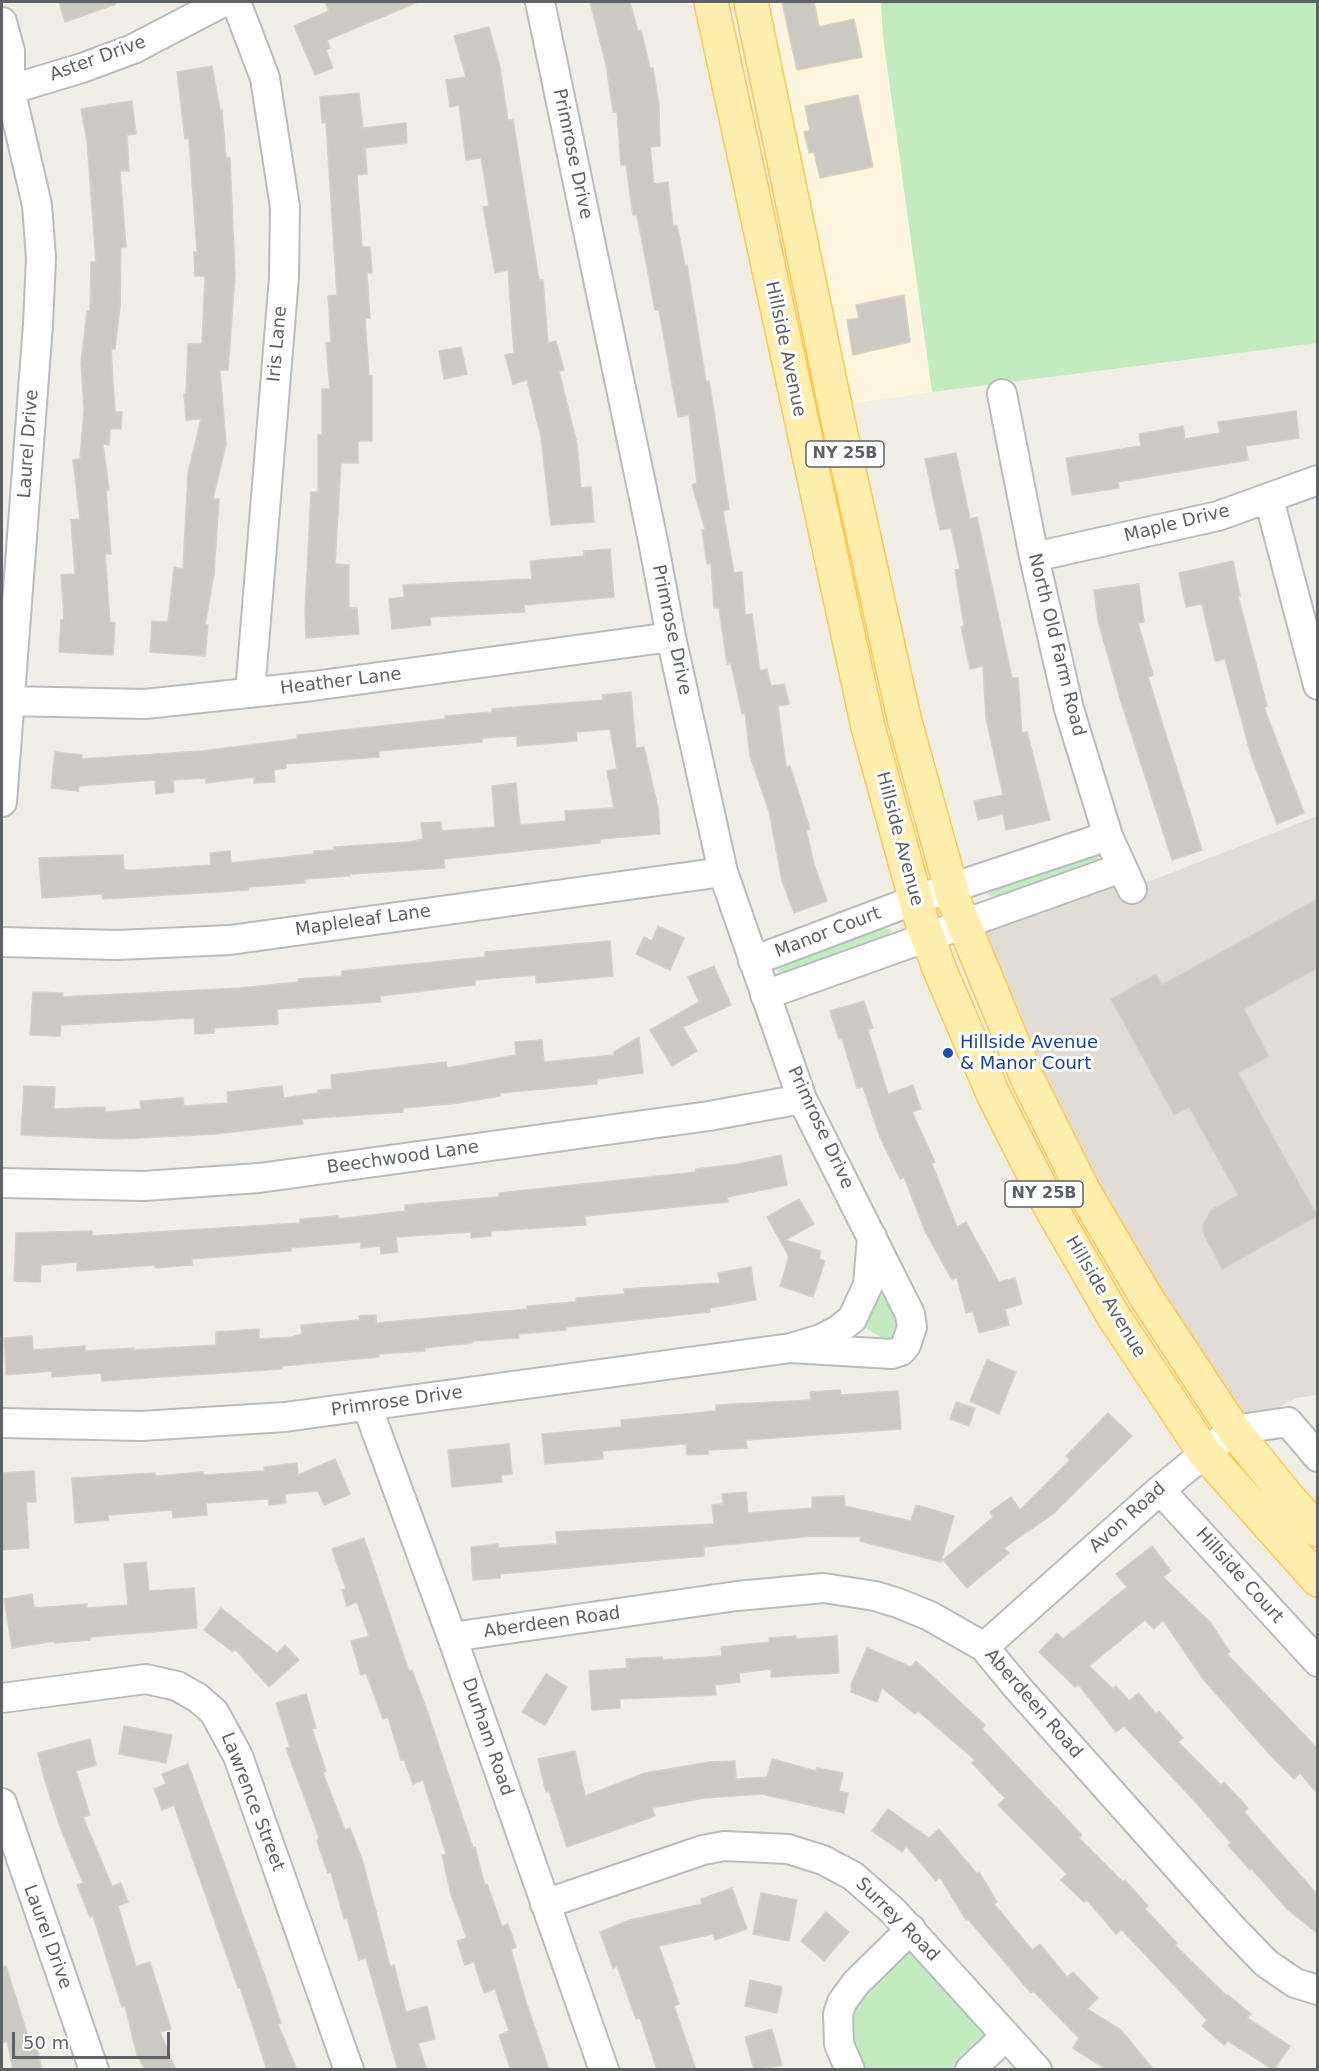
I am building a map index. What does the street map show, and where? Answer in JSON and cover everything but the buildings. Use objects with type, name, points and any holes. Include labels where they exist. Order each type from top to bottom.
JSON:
[{"type":"main road","name":"Hillside Avenue","points":[[711,2],[868,727],[946,929],[994,1096],[1051,1208],[1114,1317],[1204,1452],[1317,1580]]},
{"type":"main road","name":"Hillside Avenue","points":[[751,2],[843,446],[904,718],[934,894]]},
{"type":"main road","name":"Hillside Avenue","points":[[946,929],[1028,1080],[1083,1190],[1146,1297],[1233,1430],[1317,1530]]},
{"type":"street","name":"Aster Drive","points":[[4,87],[133,49],[223,2]]},
{"type":"street","name":"Iris Lane","points":[[236,2],[266,78],[285,207],[284,277],[250,693]]},
{"type":"street","name":"Primrose Drive","points":[[540,2],[651,529],[670,637],[723,872],[802,1099],[910,1314],[912,1327],[906,1345],[900,1351],[882,1354],[791,1348]]},
{"type":"street","name":"Laurel Drive","points":[[2,22],[10,51],[4,87],[37,205],[40,258],[38,324],[2,802]]},
{"type":"street","name":"North Old Farm Road","points":[[1002,394],[1034,557],[1069,709],[1108,836],[1126,878]]},
{"type":"street","name":"Maple Drive","points":[[1034,557],[1218,516],[1317,480]]},
{"type":"street","points":[[1269,499],[1317,685]]},
{"type":"street","name":"Heather Lane","points":[[10,701],[145,704],[250,693],[670,637]]},
{"type":"street","name":"Manor Court","points":[[753,961],[934,894],[1108,836]]},
{"type":"street","name":"Mapleleaf Lane","points":[[2,942],[118,945],[230,940],[723,872]]},
{"type":"street","name":"Manor Court","points":[[765,995],[946,929],[1126,878]]},
{"type":"street","name":"Beechwood Lane","points":[[2,1183],[144,1186],[259,1178],[709,1116],[802,1099]]},
{"type":"street","name":"Primrose Drive","points":[[2,1423],[141,1426],[285,1417],[791,1348],[821,1339],[852,1319],[868,1285],[872,1235]]},
{"type":"street","name":"Durham Road","points":[[368,1406],[604,2070]]},
{"type":"street","name":"Avon Road","points":[[984,1647],[1160,1490],[1233,1430],[1288,1422],[1317,1457]]},
{"type":"street","name":"Hillside Court","points":[[1160,1490],[1317,1662]]},
{"type":"street","name":"Aberdeen Road","points":[[452,1637],[737,1596],[824,1588],[875,1596],[930,1616],[984,1647],[1233,1929],[1266,1963],[1295,1983],[1317,1990]]},
{"type":"street","name":"Lawrence Street","points":[[2,1698],[146,1679],[177,1686],[198,1698],[214,1712],[238,1756],[349,2070]]},
{"type":"street","name":"Laurel Drive","points":[[2,1803],[94,2070]]},
{"type":"street","name":"Surrey Road","points":[[545,1904],[703,1850],[747,1845],[788,1849],[823,1860],[853,1876],[911,1929],[1037,2070]]},
{"type":"street","points":[[850,2070],[839,2044],[838,2014],[842,2002],[856,1983],[911,1929]]},
{"type":"street","points":[[970,2070],[1006,2036]]},
{"type":"shaded area","points":[[751,2],[881,2],[883,37],[932,392],[835,406]]},
{"type":"shaded area","points":[[1317,816],[1317,1395],[1296,1398],[1235,1431],[1149,1294],[963,924],[1125,870],[1135,887]]},
{"type":"green space","points":[[881,2],[1317,2],[1317,343],[932,392],[883,37]]},
{"type":"green space","points":[[1078,850],[1102,855],[1086,875],[1013,900],[987,895],[1005,875]]},
{"type":"green space","points":[[868,926],[892,930],[875,950],[803,976],[777,971],[795,951]]},
{"type":"green space","points":[[878,1295],[885,1297],[898,1323],[894,1337],[890,1339],[884,1339],[862,1326]]},
{"type":"green space","points":[[911,1929],[1006,2036],[970,2069],[850,2069],[842,2002]]},
{"type":"place","name":"Hillside Avenue & Manor Court","points":[[948,1053]]}]
